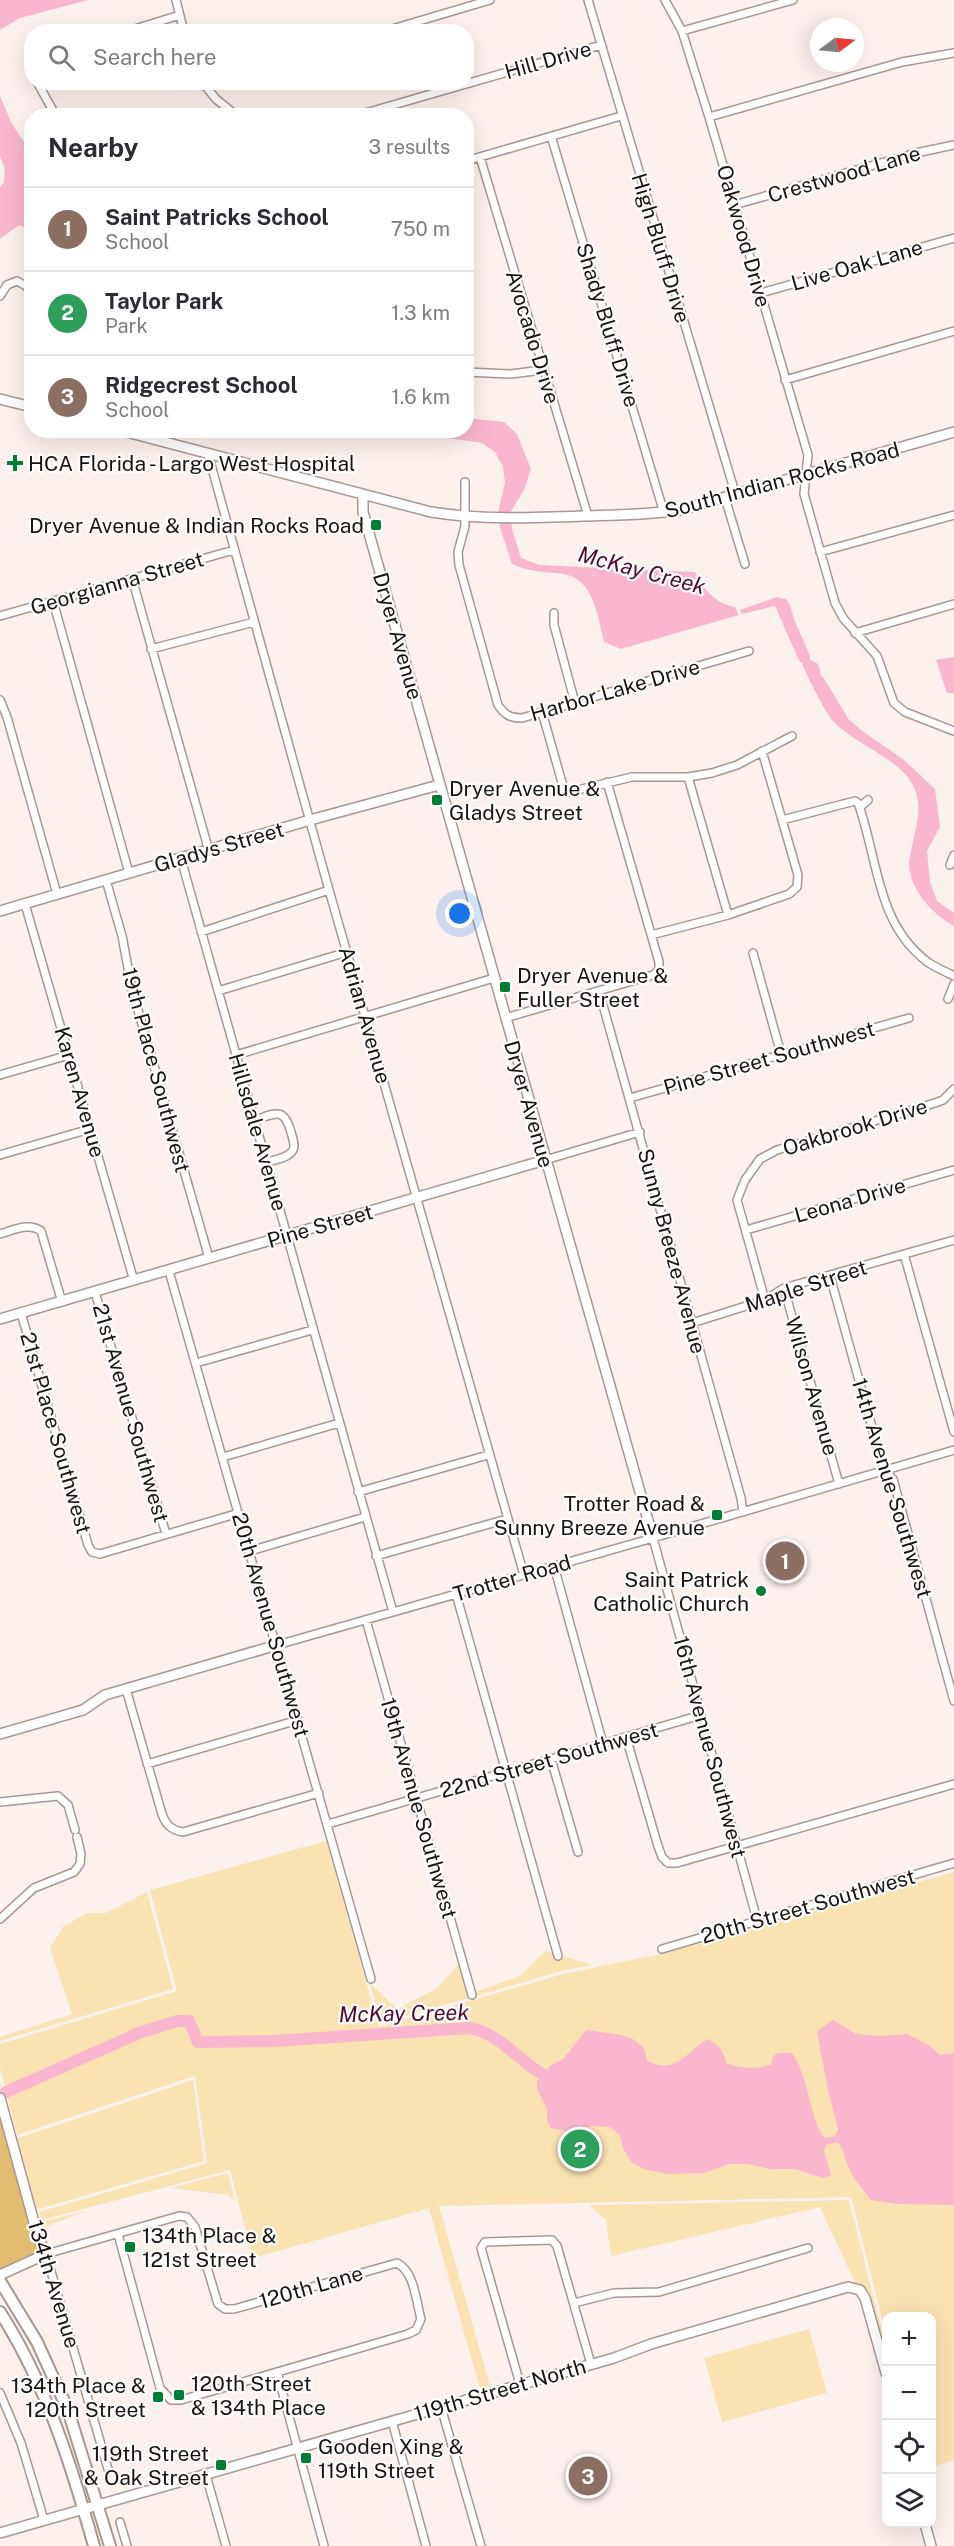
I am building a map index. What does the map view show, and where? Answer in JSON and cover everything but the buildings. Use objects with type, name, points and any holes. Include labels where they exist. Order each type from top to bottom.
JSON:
[{"type":"main road","points":[[0,2281],[18,2308],[54,2376],[75,2430],[110,2546]]},
{"type":"main road","points":[[0,2312],[24,2350],[42,2389],[84,2510],[94,2546]]},
{"type":"street","points":[[176,0],[182,24]]},
{"type":"street","points":[[409,24],[490,0]]},
{"type":"street","name":"High Bluff Drive","points":[[588,0],[736,496]]},
{"type":"street","name":"Oakwood Drive","points":[[665,0],[682,31],[808,455],[804,476],[804,494],[835,603],[843,618],[877,656],[894,703],[906,712],[954,731]]},
{"type":"street","points":[[682,31],[794,0]]},
{"type":"street","points":[[151,24],[180,15]]},
{"type":"street","name":"Hill Drive","points":[[474,82],[602,45]]},
{"type":"street","points":[[709,117],[903,62],[954,53]]},
{"type":"street","points":[[41,90],[52,108]]},
{"type":"street","points":[[209,90],[227,108]]},
{"type":"street","name":"Hill Drive","points":[[383,108],[445,90]]},
{"type":"street","points":[[474,159],[621,116]]},
{"type":"street","name":"Shady Bluff Drive","points":[[551,136],[664,513]]},
{"type":"street","name":"Crestwood Lane","points":[[734,205],[916,153],[954,145]]},
{"type":"street","name":"Avocado Drive","points":[[480,157],[542,370],[588,516]]},
{"type":"street","name":"Live Oak Lane","points":[[761,293],[954,238]]},
{"type":"street","points":[[0,296],[7,285],[16,282],[24,285]]},
{"type":"street","points":[[785,380],[954,331]]},
{"type":"street","points":[[474,372],[511,374],[542,370]]},
{"type":"street","points":[[0,399],[24,405]]},
{"type":"street","name":"South Indian Rocks Road","points":[[149,438],[363,495],[464,517],[512,518],[664,513],[736,496],[954,432]]},
{"type":"street","name":"Adrian Avenue","points":[[208,454],[488,1455],[524,1575]]},
{"type":"street","points":[[464,517],[465,482]]},
{"type":"street","name":"Dryer Avenue","points":[[363,495],[363,512],[653,1538]]},
{"type":"street","points":[[725,498],[745,564]]},
{"type":"street","points":[[820,552],[954,515]]},
{"type":"street","name":"Harbor Lake Drive","points":[[464,517],[465,526],[458,552],[459,565],[498,705],[512,718],[522,718],[749,651]]},
{"type":"street","name":"Georgianna Street","points":[[0,616],[234,550]]},
{"type":"street","points":[[132,578],[209,851]]},
{"type":"street","points":[[53,601],[129,873]]},
{"type":"street","points":[[855,633],[954,604]]},
{"type":"street","points":[[554,613],[554,625],[575,702]]},
{"type":"street","points":[[151,649],[254,622]]},
{"type":"street","points":[[0,702],[57,894]]},
{"type":"street","points":[[542,712],[565,793],[632,777],[688,777],[737,765],[792,736]]},
{"type":"street","points":[[651,935],[728,915],[789,894],[796,887],[798,875],[762,751]]},
{"type":"street","points":[[688,777],[728,915]]},
{"type":"street","points":[[505,1018],[653,975],[659,970],[607,782]]},
{"type":"street","name":"Gladys Street","points":[[0,911],[310,820],[439,785]]},
{"type":"street","points":[[782,820],[858,804],[867,800]]},
{"type":"street","points":[[858,804],[883,896],[896,928],[908,945],[927,962],[954,976]]},
{"type":"street","points":[[950,865],[954,855]]},
{"type":"street","name":"Hillsdale Avenue","points":[[181,859],[393,1612]]},
{"type":"street","name":"19th Place Southwest","points":[[106,880],[122,936],[132,989],[209,1258]]},
{"type":"street","points":[[201,932],[329,890]]},
{"type":"street","name":"Karen Avenue","points":[[25,904],[134,1281]]},
{"type":"street","points":[[218,991],[347,952]]},
{"type":"street","points":[[753,953],[781,1054]]},
{"type":"street","points":[[236,1055],[494,978]]},
{"type":"street","points":[[948,999],[954,984]]},
{"type":"street","name":"Sunny Breeze Avenue","points":[[599,991],[640,1131],[743,1512]]},
{"type":"street","name":"Pine Street Southwest","points":[[630,1098],[909,1018]]},
{"type":"street","points":[[0,1075],[69,1055]]},
{"type":"street","name":"Oakbrook Drive","points":[[765,1300],[737,1200],[745,1180],[760,1159],[777,1150],[935,1103],[943,1100],[954,1089]]},
{"type":"street","points":[[255,1120],[275,1113],[287,1119],[294,1144],[293,1151],[267,1162]]},
{"type":"street","points":[[0,1155],[90,1129]]},
{"type":"street","name":"Pine Street","points":[[0,1319],[640,1131]]},
{"type":"street","name":"Leona Drive","points":[[746,1230],[954,1170]]},
{"type":"street","points":[[0,1234],[28,1226],[35,1226],[41,1232],[45,1239],[62,1302]]},
{"type":"street","name":"Maple Street","points":[[692,1323],[765,1300],[784,1288],[954,1240]]},
{"type":"street","points":[[904,1254],[954,1432]]},
{"type":"street","name":"20th Avenue Southwest","points":[[169,1271],[371,1979]]},
{"type":"street","name":"14th Avenue Southwest","points":[[830,1275],[884,1470],[893,1479],[954,1701]]},
{"type":"street","name":"Wilson Avenue","points":[[784,1288],[839,1484]]},
{"type":"street","name":"21st Avenue Southwest","points":[[95,1292],[166,1534]]},
{"type":"street","name":"21st Place Southwest","points":[[21,1313],[92,1552],[100,1554],[166,1534]]},
{"type":"street","points":[[196,1363],[312,1330]]},
{"type":"street","points":[[223,1457],[339,1423]]},
{"type":"street","name":"Trotter Road","points":[[277,1645],[954,1450]]},
{"type":"street","points":[[358,1492],[488,1455]]},
{"type":"street","points":[[166,1534],[239,1513]]},
{"type":"street","points":[[250,1551],[365,1517]]},
{"type":"street","points":[[376,1556],[507,1519]]},
{"type":"street","name":"16th Avenue Southwest","points":[[653,1538],[757,1920]]},
{"type":"street","points":[[554,1566],[603,1744]]},
{"type":"street","points":[[456,1594],[558,1956]]},
{"type":"street","name":"19th Avenue Southwest","points":[[366,1620],[472,1995]]},
{"type":"street","points":[[0,1734],[83,1710],[98,1698],[126,1689],[277,1645]]},
{"type":"street","points":[[126,1689],[162,1814],[168,1826],[175,1831],[183,1832],[319,1793]]},
{"type":"street","name":"22nd Street Southwest","points":[[328,1824],[701,1716]]},
{"type":"street","points":[[147,1764],[298,1720]]},
{"type":"street","points":[[626,1737],[658,1846],[662,1857],[668,1863],[677,1863],[954,1784]]},
{"type":"street","points":[[551,1759],[578,1852]]},
{"type":"street","points":[[0,1802],[58,1796],[68,1805],[81,1854],[80,1864],[74,1872],[34,1888],[0,1919]]},
{"type":"street","name":"20th Street Southwest","points":[[662,1949],[954,1863]]},
{"type":"street","name":"134th Avenue","points":[[0,2098],[38,2237],[46,2254],[108,2469]]},
{"type":"street","name":"120th Lane","points":[[118,2234],[179,2216],[187,2217],[195,2227],[218,2304],[225,2309],[388,2264],[398,2263],[404,2266],[409,2273],[421,2319],[420,2325],[408,2334],[277,2372]]},
{"type":"street","points":[[0,2275],[46,2254],[118,2234],[160,2388],[164,2394],[171,2400],[181,2400],[277,2372],[324,2546]]},
{"type":"street","points":[[520,2384],[482,2245],[485,2242],[552,2240],[557,2246],[591,2364]]},
{"type":"street","points":[[574,2303],[614,2293],[659,2292],[808,2248]]},
{"type":"street","name":"119th Street North","points":[[0,2533],[591,2364],[651,2344],[848,2287],[860,2290],[865,2298],[884,2366]]},
{"type":"street","points":[[0,2393],[21,2444],[44,2520]]},
{"type":"street","points":[[441,2407],[481,2546]]},
{"type":"street","points":[[392,2421],[426,2546]]},
{"type":"street","points":[[206,2475],[226,2546]]},
{"type":"street","points":[[120,2522],[127,2546]]},
{"type":"street","points":[[926,2528],[931,2546]]},
{"type":"shaded area","points":[[326,1841],[379,2027],[563,1974],[666,1953],[954,1872],[954,2460],[936,2466],[936,2312],[882,2312],[882,2318],[851,2197],[439,2206],[490,2386],[480,2389],[429,2208],[253,2258],[230,2170],[42,2220],[39,2212],[207,2163],[195,2076],[17,2135],[0,2068],[0,2044],[177,1991],[150,1890]]},
{"type":"shaded area","points":[[147,1892],[173,1989],[0,2041],[0,2037],[72,2014],[50,1948],[63,1927],[87,1913],[106,1913]]},
{"type":"shaded area","points":[[545,1951],[553,1953],[555,1960],[562,1958],[561,1956],[593,1965],[562,1971],[476,1996],[475,1992],[520,1976]]},
{"type":"shaded area","points":[[459,1964],[469,1998],[381,2023],[370,1983],[397,2009],[436,1989]]},
{"type":"shaded area","points":[[193,2080],[204,2161],[39,2209],[36,2213],[38,2220],[42,2222],[86,2211],[40,2229],[14,2136],[18,2138]]},
{"type":"shaded area","points":[[0,2081],[12,2129],[0,2085]]},
{"type":"shaded area","points":[[0,2115],[40,2252],[1,2270],[0,2268]]},
{"type":"shaded area","points":[[228,2173],[235,2201],[228,2195],[171,2188]]},
{"type":"shaded area","points":[[849,2200],[882,2331],[882,2348],[865,2289],[856,2285],[820,2207],[611,2256],[606,2220],[589,2205]]},
{"type":"shaded area","points":[[809,2329],[827,2393],[722,2422],[704,2358]]},
{"type":"water","points":[[0,0],[88,0],[20,18],[0,30]]},
{"type":"water","points":[[0,96],[12,124],[24,142],[24,227],[19,225],[0,239],[0,187],[4,182],[5,169],[0,156]]},
{"type":"water","points":[[474,419],[504,422],[517,434],[531,469],[524,490],[510,513],[512,529],[521,558],[539,565],[695,572],[711,595],[722,603],[735,607],[739,615],[621,649],[604,642],[593,600],[582,583],[563,574],[532,570],[512,564],[500,528],[498,512],[505,483],[503,467],[495,452],[482,443],[446,438],[474,438]]},
{"type":"water","points":[[777,597],[786,599],[790,605],[805,657],[818,664],[829,702],[861,730],[904,760],[935,789],[940,827],[927,851],[930,882],[937,901],[954,913],[954,926],[928,906],[911,877],[910,856],[917,823],[918,802],[907,776],[834,722],[805,672],[791,625],[781,611],[774,606],[742,614],[740,610]]},
{"type":"water","points":[[954,657],[954,693],[947,693],[936,660]]},
{"type":"water","points":[[833,2020],[856,2034],[880,2036],[907,2034],[930,2046],[940,2055],[954,2053],[954,2205],[897,2204],[871,2200],[854,2178],[837,2142],[826,2145],[824,2151],[831,2175],[823,2178],[795,2169],[771,2169],[747,2164],[729,2164],[704,2173],[667,2174],[644,2169],[631,2162],[623,2148],[620,2135],[610,2127],[593,2126],[568,2131],[551,2128],[547,2121],[547,2109],[537,2089],[537,2082],[550,2066],[564,2058],[586,2030],[633,2039],[644,2048],[647,2060],[656,2065],[665,2066],[679,2061],[707,2039],[720,2048],[726,2063],[743,2067],[771,2065],[773,2056],[778,2053],[792,2053],[802,2074],[820,2132],[825,2138],[835,2136],[838,2129],[817,2031]]},
{"type":"waterway","name":"McKay Creek","points":[[782,607],[804,657]]},
{"type":"waterway","name":"McKay Creek","points":[[819,682],[841,718]]},
{"type":"waterway","name":"McKay Creek","points":[[6,2092],[139,2033],[177,2021],[189,2021],[198,2042],[275,2041],[469,2028],[494,2038],[535,2069],[558,2080]]},
{"type":"place","name":"HCA Florida - Largo West Hospital","points":[[15,463]]},
{"type":"place","name":"Dryer Avenue & Indian Rocks Road","points":[[376,525]]},
{"type":"place","name":"Dryer Avenue & Gladys Street","points":[[437,800]]},
{"type":"place","name":"Dryer Avenue & Fuller Street","points":[[505,987]]},
{"type":"place","name":"Trotter Road & Sunny Breeze Avenue","points":[[717,1515]]},
{"type":"place","name":"Saint Patricks School","points":[[785,1561]]},
{"type":"place","name":"Saint Patrick Catholic Church","points":[[761,1591]]},
{"type":"place","name":"Taylor Park","points":[[580,2149]]},
{"type":"place","name":"134th Place & 121st Street","points":[[130,2247]]},
{"type":"place","name":"120th Street & 134th Place","points":[[179,2395]]},
{"type":"place","name":"134th Place & 120th Street","points":[[158,2397]]},
{"type":"place","name":"Gooden Xing & 119th Street","points":[[306,2458]]},
{"type":"place","name":"119th Street & Oak Street","points":[[221,2465]]},
{"type":"place","name":"Ridgecrest School","points":[[588,2476]]}]
